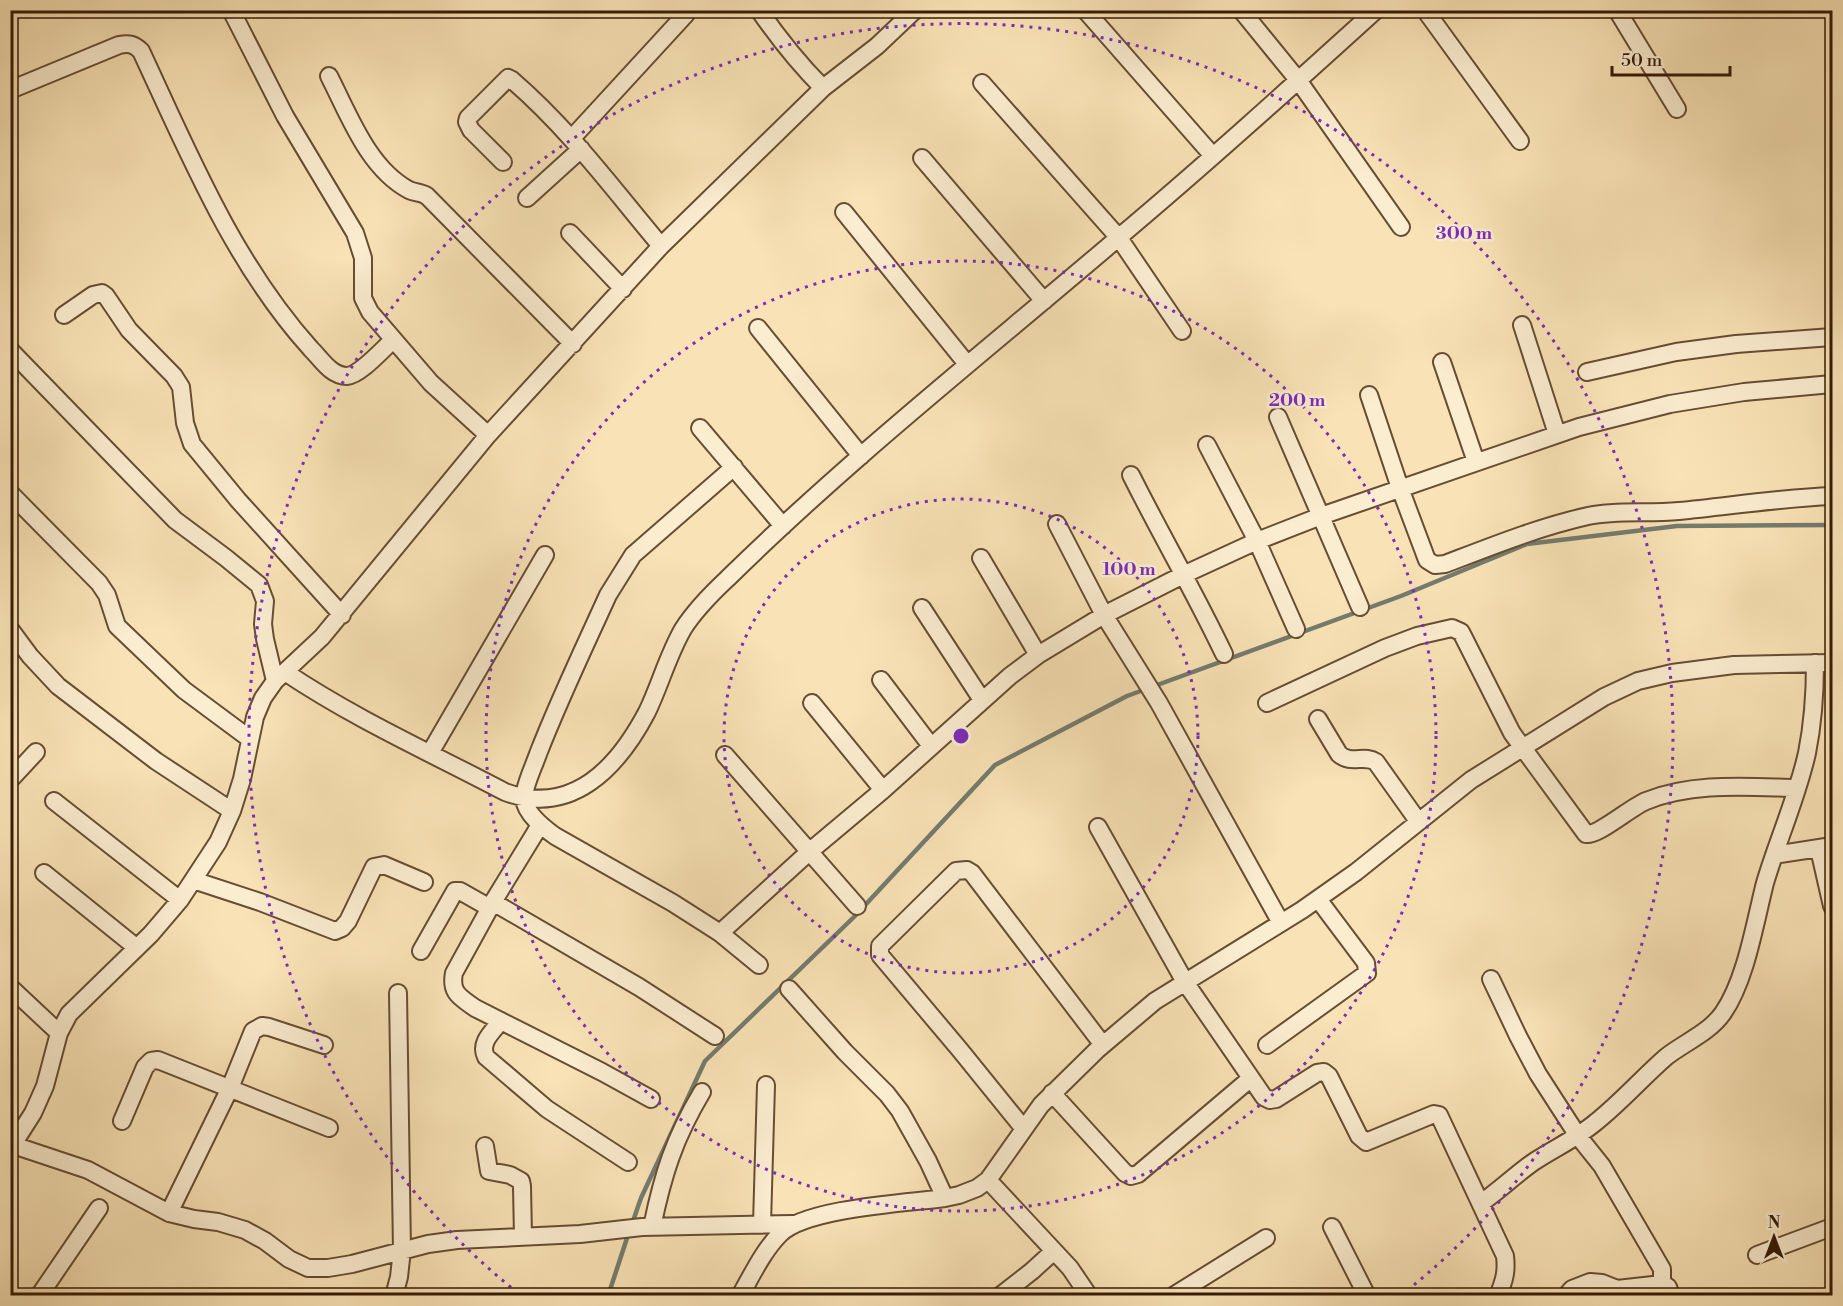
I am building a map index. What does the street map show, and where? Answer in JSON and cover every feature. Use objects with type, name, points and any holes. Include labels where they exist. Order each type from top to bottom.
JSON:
[{"type":"street","points":[[231,10],[285,116],[355,233],[363,258],[363,298],[370,312],[431,383],[488,435]]},
{"type":"street","points":[[915,10],[877,46],[823,88],[661,246],[488,435],[342,615],[262,698],[255,717],[242,779],[232,811],[218,842],[180,900],[151,934],[69,1014],[59,1034],[45,1086],[33,1113],[11,1146],[88,1170],[169,1213],[218,1222],[245,1230],[265,1241],[289,1259],[308,1268],[328,1269],[402,1250],[457,1240],[580,1234],[647,1227],[793,1224],[817,1216],[959,1195],[988,1180],[1041,1105],[1103,1045],[1155,1001],[1318,899],[1356,872],[1471,780],[1521,747],[1604,697],[1638,681],[1672,673],[1734,665],[1833,663]]},
{"type":"street","points":[[1085,10],[1213,156]]},
{"type":"street","points":[[1240,10],[1298,80],[1401,227]]},
{"type":"street","points":[[10,350],[175,519],[259,585],[265,601],[264,631],[280,677],[505,792],[524,799],[558,796],[578,790],[599,776],[617,757],[635,733],[647,710],[685,626],[700,606],[726,579],[861,456],[1119,238],[1376,10]]},
{"type":"street","points":[[1425,10],[1520,141]]},
{"type":"street","points":[[1617,10],[1677,110]]},
{"type":"street","points":[[527,198],[686,14]]},
{"type":"street","points":[[768,24],[799,64],[823,88]]},
{"type":"street","points":[[10,90],[119,45],[127,43],[135,45],[141,51],[220,216],[253,272],[302,338],[330,368],[337,374],[345,376],[355,374],[400,348]]},
{"type":"street","points":[[329,76],[370,153],[383,169],[410,190],[427,196],[573,344]]},
{"type":"street","points":[[503,162],[471,130],[467,122],[468,118],[507,78],[537,101],[576,143],[661,246]]},
{"type":"street","points":[[982,83],[1119,238],[1182,331]]},
{"type":"street","points":[[922,158],[1044,301]]},
{"type":"street","points":[[843,212],[968,364]]},
{"type":"street","points":[[570,233],[623,289]]},
{"type":"street","points":[[64,315],[97,293],[106,296],[129,330],[174,376],[181,387],[185,423],[192,444],[215,474],[342,615]]},
{"type":"street","points":[[1522,325],[1557,434]]},
{"type":"street","points":[[758,328],[861,456]]},
{"type":"street","points":[[1587,372],[1676,352],[1726,345],[1833,337]]},
{"type":"street","points":[[1442,362],[1476,462]]},
{"type":"street","points":[[720,933],[982,700],[1038,655],[1104,615],[1183,575],[1257,541],[1322,516],[1557,434],[1670,404],[1744,392],[1833,384]]},
{"type":"street","points":[[1369,395],[1427,560],[1434,565],[1445,564],[1537,530],[1588,516],[1678,511],[1786,498],[1833,496]]},
{"type":"street","points":[[1278,417],[1360,607]]},
{"type":"street","points":[[700,428],[783,526]]},
{"type":"street","points":[[1207,445],[1257,541],[1296,629]]},
{"type":"street","points":[[734,467],[633,555],[621,572],[608,594],[544,738],[524,799],[531,814],[540,825],[555,836],[673,903],[720,933],[759,964]]},
{"type":"street","points":[[1131,475],[1224,654]]},
{"type":"street","points":[[10,493],[99,583],[107,594],[117,626],[184,690],[250,739]]},
{"type":"street","points":[[1057,524],[1104,615],[1159,703],[1281,923]]},
{"type":"street","points":[[430,753],[545,555]]},
{"type":"street","points":[[981,558],[1038,655]]},
{"type":"street","points":[[922,608],[982,700]]},
{"type":"street","points":[[1267,703],[1385,648],[1417,636],[1452,628],[1461,632],[1512,733],[1582,832],[1589,835],[1646,801],[1674,792],[1705,788],[1797,788]]},
{"type":"street","points":[[10,629],[30,656],[58,686],[156,760],[232,811]]},
{"type":"street","points":[[1481,1203],[1502,1189],[1532,1163],[1578,1136],[1635,1089],[1657,1065],[1696,1038],[1724,1012],[1737,985],[1774,855],[1797,788],[1812,728],[1815,663]]},
{"type":"street","points":[[881,680],[931,746]]},
{"type":"street","points":[[812,704],[883,790]]},
{"type":"street","points":[[1318,719],[1343,758],[1371,759],[1376,762],[1418,821]]},
{"type":"street","points":[[10,780],[36,752]]},
{"type":"street","points":[[725,755],[857,906]]},
{"type":"street","points":[[54,801],[180,900]]},
{"type":"street","points":[[540,825],[454,973],[452,982],[454,989],[459,997],[475,1008],[651,1099]]},
{"type":"street","points":[[1098,827],[1185,982],[1260,1093],[1270,1100],[1276,1099],[1317,1073],[1324,1072],[1329,1076],[1359,1136],[1366,1142],[1437,1114],[1505,1256],[1507,1269],[1505,1281],[1498,1296]]},
{"type":"street","points":[[1774,855],[1826,848],[1833,906]]},
{"type":"street","points":[[193,879],[335,931],[342,928],[348,921],[374,867],[378,864],[384,864],[424,882]]},
{"type":"street","points":[[1023,1129],[880,955],[880,946],[956,871],[967,870],[972,873],[1103,1045]]},
{"type":"street","points":[[44,873],[137,948]]},
{"type":"street","points":[[421,951],[454,891],[460,891],[492,905],[639,987],[715,1036]]},
{"type":"street","points":[[1267,1045],[1367,973],[1366,963],[1318,899]]},
{"type":"street","points":[[1491,979],[1533,1065],[1578,1136],[1602,1166],[1662,1269],[1667,1290],[1617,1289],[1602,1283],[1590,1282],[1572,1289],[1566,1296]]},
{"type":"street","points":[[10,987],[59,1034]]},
{"type":"street","points":[[789,989],[845,1052],[887,1094],[900,1111],[928,1161],[945,1198]]},
{"type":"street","points":[[394,1296],[402,1250],[398,993]]},
{"type":"street","points":[[501,1021],[484,1043],[483,1050],[486,1057],[547,1109],[628,1162]]},
{"type":"street","points":[[169,1213],[230,1088],[253,1031],[257,1028],[269,1027],[324,1045]]},
{"type":"street","points":[[122,1121],[145,1067],[152,1061],[158,1060],[329,1128]]},
{"type":"street","points":[[1052,1094],[1125,1173],[1131,1176],[1138,1174],[1251,1079]]},
{"type":"street","points":[[762,1224],[762,1154],[766,1085]]},
{"type":"street","points":[[647,1227],[669,1156],[684,1122],[702,1092]]},
{"type":"street","points":[[485,1146],[489,1171],[510,1175],[521,1181],[523,1237]]},
{"type":"street","points":[[988,1180],[1070,1268],[1089,1296]]},
{"type":"street","points":[[39,1296],[99,1208]]},
{"type":"street","points":[[740,1296],[765,1253],[780,1234],[793,1224]]},
{"type":"street","points":[[1332,1227],[1367,1296]]},
{"type":"street","points":[[1757,1255],[1833,1227]]},
{"type":"street","points":[[1173,1296],[1266,1238]]},
{"type":"street","points":[[1000,1296],[1054,1251]]},
{"type":"waterway","points":[[632,1224],[641,1198],[705,1061],[855,916],[995,765],[1127,696],[1401,596],[1527,544],[1677,526],[1832,525]]},
{"type":"waterway","points":[[608,1296],[629,1232]]}]
